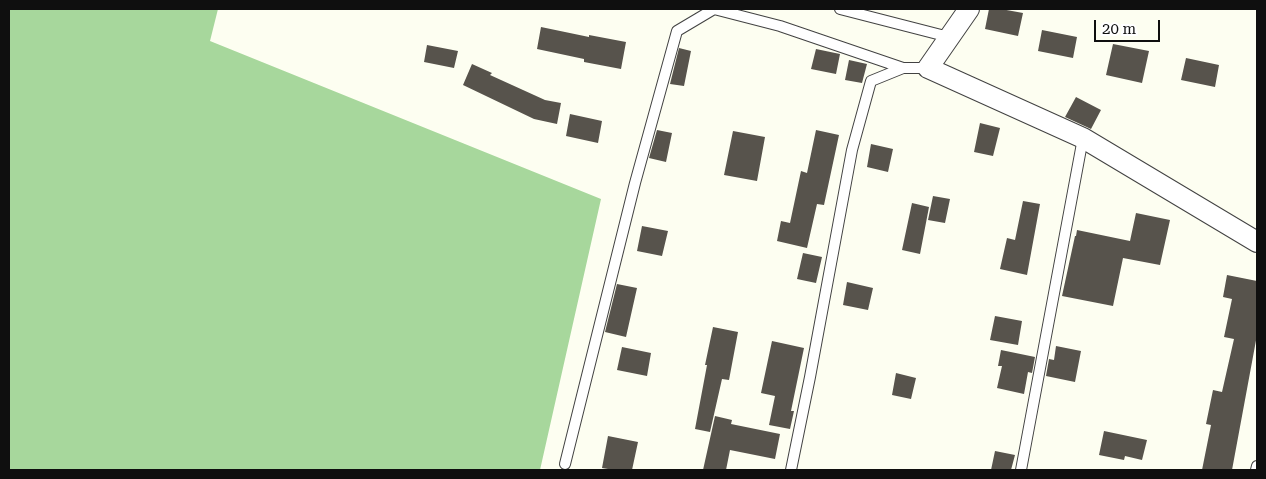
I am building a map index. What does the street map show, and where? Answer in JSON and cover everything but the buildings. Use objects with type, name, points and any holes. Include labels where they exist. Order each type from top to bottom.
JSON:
[{"type":"street","points":[[969,9],[928,68],[1083,138],[1257,242]]},
{"type":"lane","points":[[565,464],[633,192],[677,31],[714,9],[780,26],[903,68],[928,68]]},
{"type":"lane","points":[[840,9],[949,37]]},
{"type":"lane","points":[[791,470],[852,150],[871,82],[903,68]]},
{"type":"lane","points":[[1021,470],[1083,138]]},
{"type":"lane","points":[[1256,470],[1257,466]]},
{"type":"green space","points":[[9,9],[218,9],[210,41],[601,199],[540,470],[9,470]]}]
